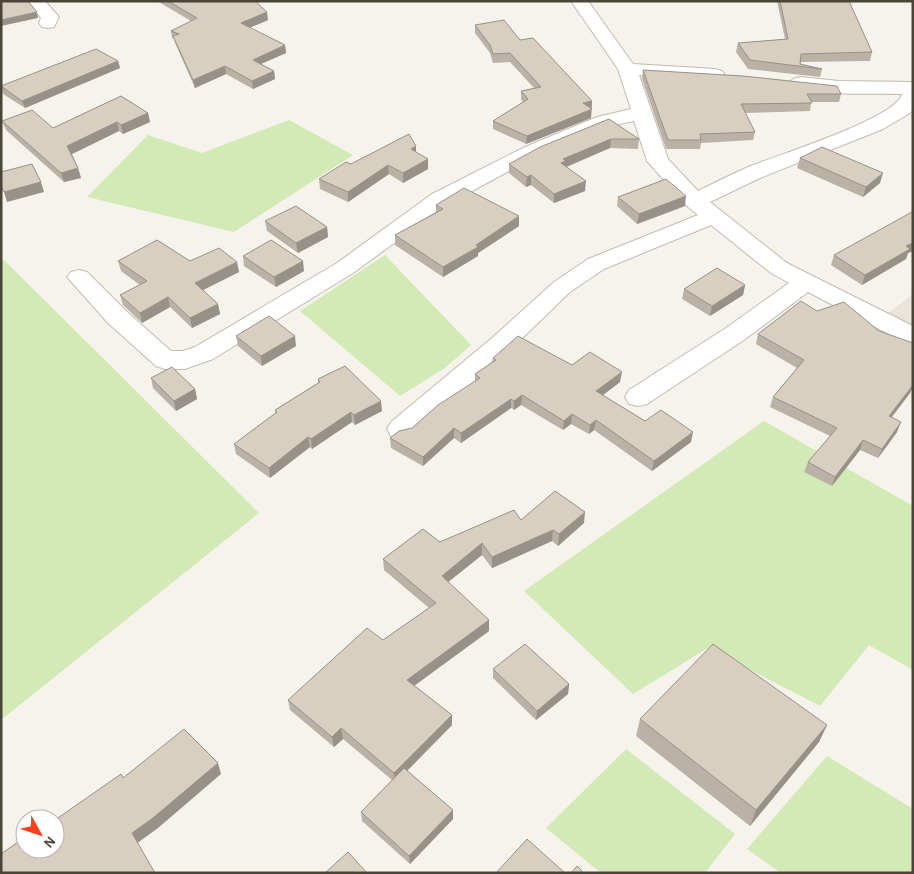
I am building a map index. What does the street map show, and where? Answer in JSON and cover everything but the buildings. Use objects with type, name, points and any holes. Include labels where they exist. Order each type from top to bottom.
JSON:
[{"type":"street","points":[[34,1],[50,17],[48,23]]},
{"type":"street","points":[[579,1],[627,69],[658,161],[703,209],[778,268],[913,336]]},
{"type":"street","points":[[627,69],[732,76]]},
{"type":"street","points":[[401,429],[501,344],[562,287],[596,264],[703,209],[752,173],[876,125],[903,109],[912,96],[913,88],[839,87],[781,81]]},
{"type":"street","points":[[79,277],[118,317],[165,360],[185,360],[204,353],[345,268],[440,199],[532,151],[604,121],[642,113]]},
{"type":"street","points":[[638,396],[735,334],[806,282]]},
{"type":"shaded area","points":[[913,294],[913,340],[879,320]]},
{"type":"green space","points":[[289,120],[353,155],[234,232],[87,197],[148,135],[202,153]]},
{"type":"green space","points":[[385,255],[471,345],[445,368],[400,396],[300,311]]},
{"type":"green space","points":[[1,257],[259,513],[1,720]]},
{"type":"green space","points":[[764,421],[913,506],[913,670],[869,645],[820,706],[708,648],[633,694],[524,591]]},
{"type":"green space","points":[[626,749],[735,834],[705,873],[601,873],[546,828]]},
{"type":"green space","points":[[827,756],[913,809],[913,873],[781,873],[747,849]]}]
